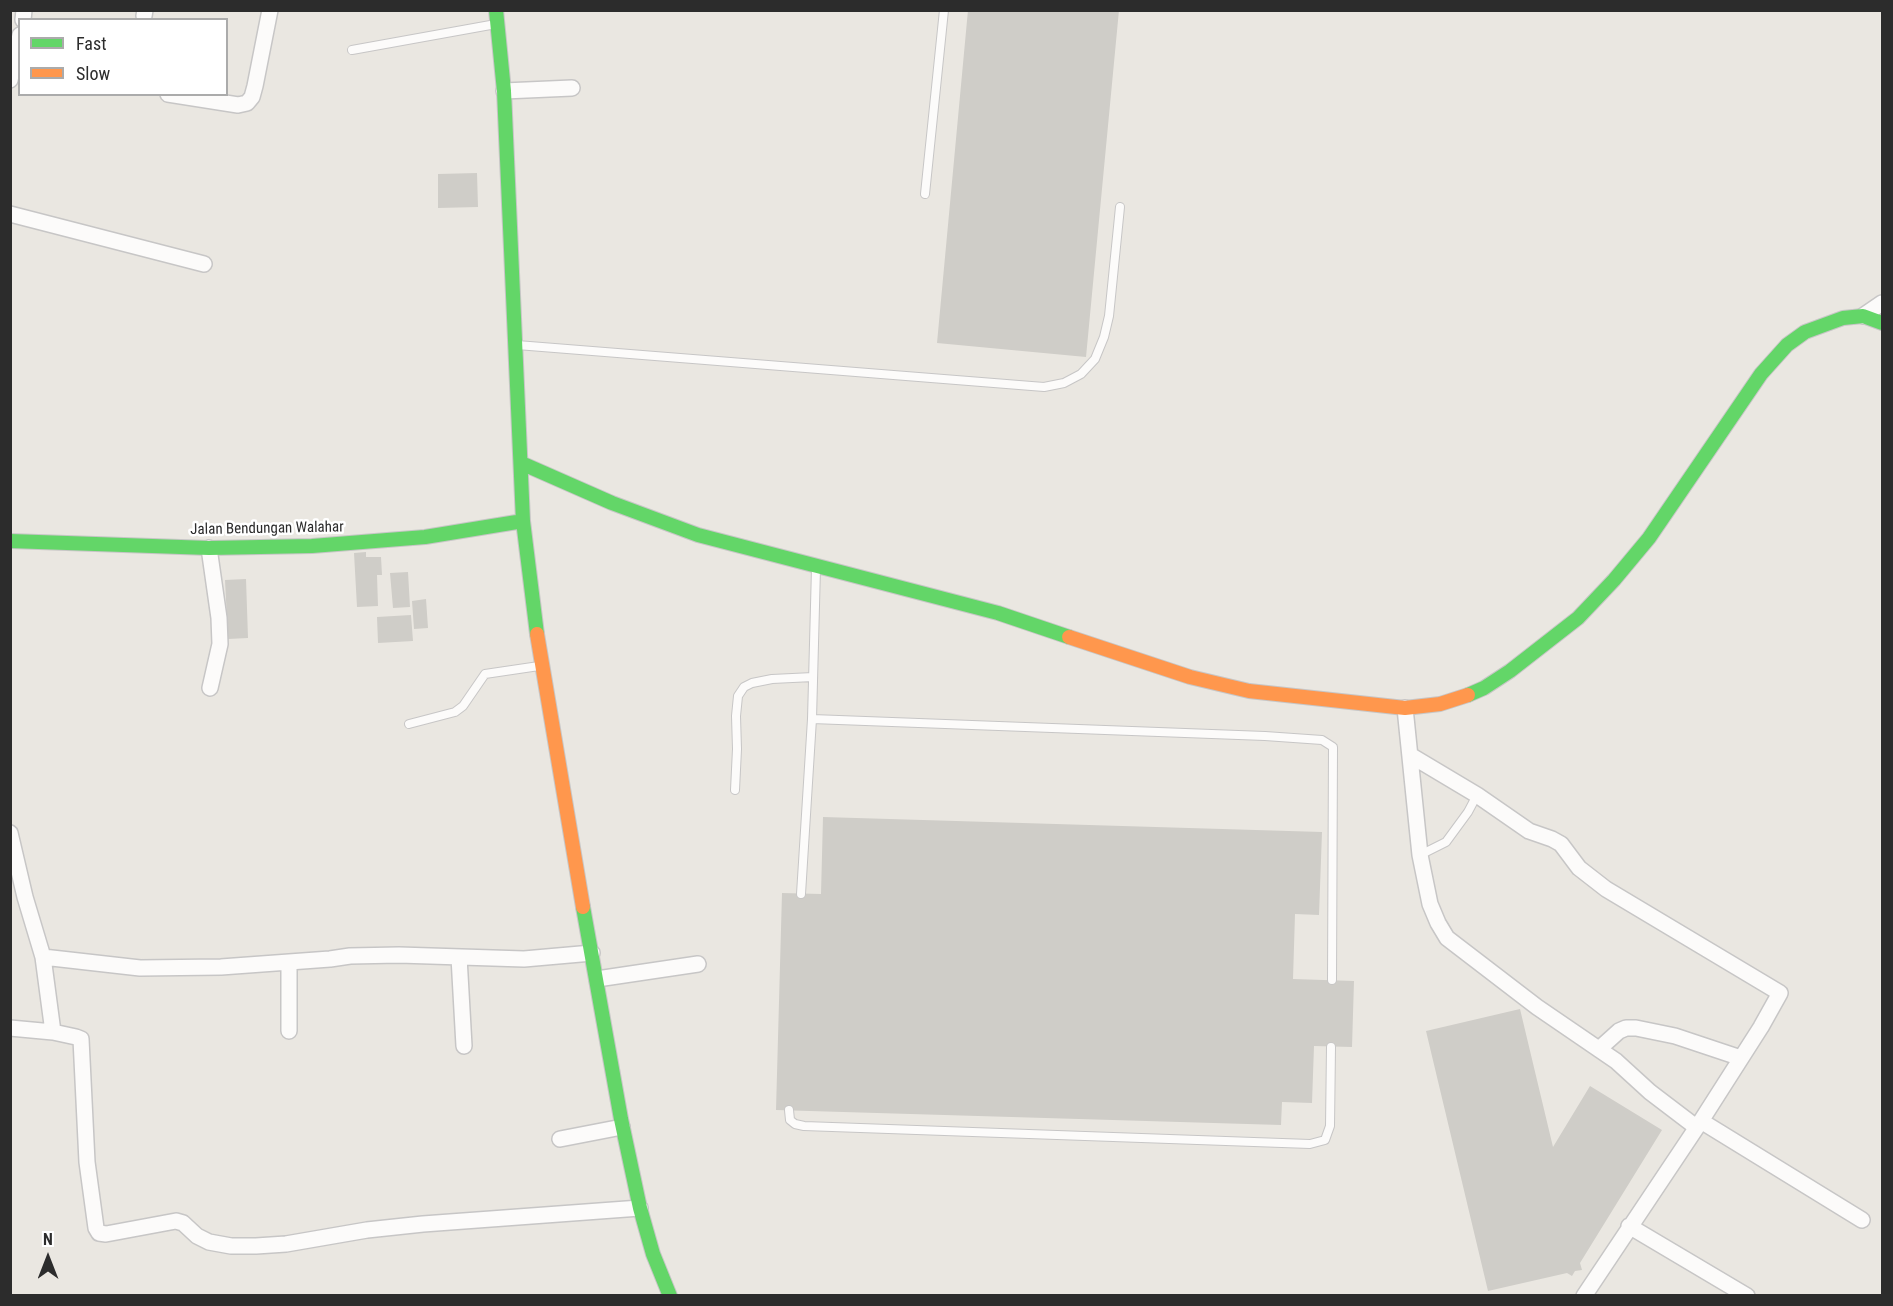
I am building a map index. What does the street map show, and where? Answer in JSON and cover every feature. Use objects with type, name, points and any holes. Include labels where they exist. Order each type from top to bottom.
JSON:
[{"type":"street","points":[[181,96],[238,105],[247,103],[252,97],[255,86],[270,10]]},
{"type":"street","points":[[496,17],[504,91],[523,521],[541,665],[622,1127],[653,1254],[670,1296]]},
{"type":"street","points":[[14,75],[18,48]]},
{"type":"street","points":[[504,91],[572,88]]},
{"type":"street","points":[[10,214],[204,264]]},
{"type":"street","points":[[1863,316],[1882,303]]},
{"type":"street","points":[[521,463],[661,522],[698,535],[998,613],[1190,677],[1249,691],[1405,708],[1440,704],[1484,687],[1510,671],[1578,618],[1649,538],[1761,374],[1777,355],[1805,332],[1844,318],[1863,316],[1882,322]]},
{"type":"street","name":"Jalan Bendungan Walahar","points":[[10,541],[209,548],[365,543],[425,537],[523,521]]},
{"type":"street","points":[[209,548],[219,618],[220,644],[210,687]]},
{"type":"street","points":[[1405,708],[1420,855],[1430,904],[1447,938],[1537,1007],[1599,1048],[1699,1124],[1862,1220]]},
{"type":"street","points":[[1410,755],[1477,795],[1529,831],[1552,838],[1561,844],[1579,868],[1606,889],[1780,993],[1699,1124],[1584,1296]]},
{"type":"street","points":[[10,833],[25,897],[43,957],[53,1032]]},
{"type":"street","points":[[43,957],[140,968],[221,967],[350,956],[524,958],[592,952]]},
{"type":"street","points":[[459,957],[464,1046]]},
{"type":"street","points":[[289,962],[289,1031]]},
{"type":"street","points":[[597,979],[698,964]]},
{"type":"street","points":[[10,1028],[53,1032],[81,1039],[87,1162],[96,1228],[99,1233],[106,1234],[176,1221],[183,1223],[197,1236],[209,1242],[231,1246],[266,1245],[423,1224],[640,1208]]},
{"type":"street","points":[[1599,1048],[1619,1031],[1636,1028],[1675,1036],[1741,1058]]},
{"type":"street","points":[[560,1139],[622,1127]]},
{"type":"street","points":[[1629,1226],[1747,1296]]},
{"type":"lane","points":[[925,194],[944,10]]},
{"type":"lane","points":[[352,50],[496,17]]},
{"type":"lane","points":[[516,345],[1044,387],[1064,384],[1081,374],[1095,359],[1104,337],[1109,316],[1120,207]]},
{"type":"lane","points":[[801,894],[812,719],[816,567]]},
{"type":"lane","points":[[409,723],[455,712],[463,706],[485,674],[541,665]]},
{"type":"lane","points":[[735,790],[736,716],[738,696],[744,687],[772,679],[813,677]]},
{"type":"lane","points":[[812,719],[1265,735],[1322,740],[1333,747],[1332,980]]},
{"type":"lane","points":[[1420,855],[1446,842],[1468,812],[1477,795]]},
{"type":"lane","points":[[789,1110],[790,1120],[804,1126],[1311,1144],[1325,1140],[1330,1126],[1331,1047]]},
{"type":"building","points":[[968,10],[1119,10],[1086,357],[937,343]]},
{"type":"building","points":[[477,173],[478,207],[438,208],[438,174]]},
{"type":"building","points":[[366,552],[366,557],[381,557],[382,575],[377,575],[378,606],[357,607],[354,553]]},
{"type":"building","points":[[408,572],[410,607],[393,608],[390,573]]},
{"type":"building","points":[[246,579],[248,638],[228,639],[225,580]]},
{"type":"building","points":[[426,599],[428,628],[414,629],[412,601]]},
{"type":"building","points":[[411,615],[413,641],[378,643],[377,617]]},
{"type":"building","points":[[823,817],[1322,832],[1319,915],[1295,914],[1293,979],[1354,981],[1352,1047],[1314,1046],[1312,1103],[1282,1102],[1281,1125],[776,1110],[782,893],[821,894]]},
{"type":"building","points":[[1520,1009],[1553,1147],[1590,1086],[1662,1130],[1580,1263],[1582,1270],[1575,1271],[1572,1276],[1567,1273],[1488,1291],[1426,1031]]},
{"type":"traffic: fast","points":[[496,10],[504,91],[523,521],[537,634]]},
{"type":"traffic: fast","points":[[1468,695],[1484,688],[1510,671],[1578,618],[1614,580],[1649,538],[1761,374],[1787,345],[1805,332],[1843,318],[1863,316],[1882,323]]},
{"type":"traffic: fast","points":[[521,463],[612,503],[698,535],[998,613],[1069,637]]},
{"type":"traffic: fast","points":[[10,541],[209,548],[312,546],[425,537],[523,521]]},
{"type":"traffic: fast","points":[[583,907],[621,1119],[640,1208],[653,1254],[670,1296]]},
{"type":"traffic: slow","points":[[537,634],[583,907]]},
{"type":"traffic: slow","points":[[1069,637],[1190,677],[1249,691],[1405,708],[1440,704],[1468,695]]}]
